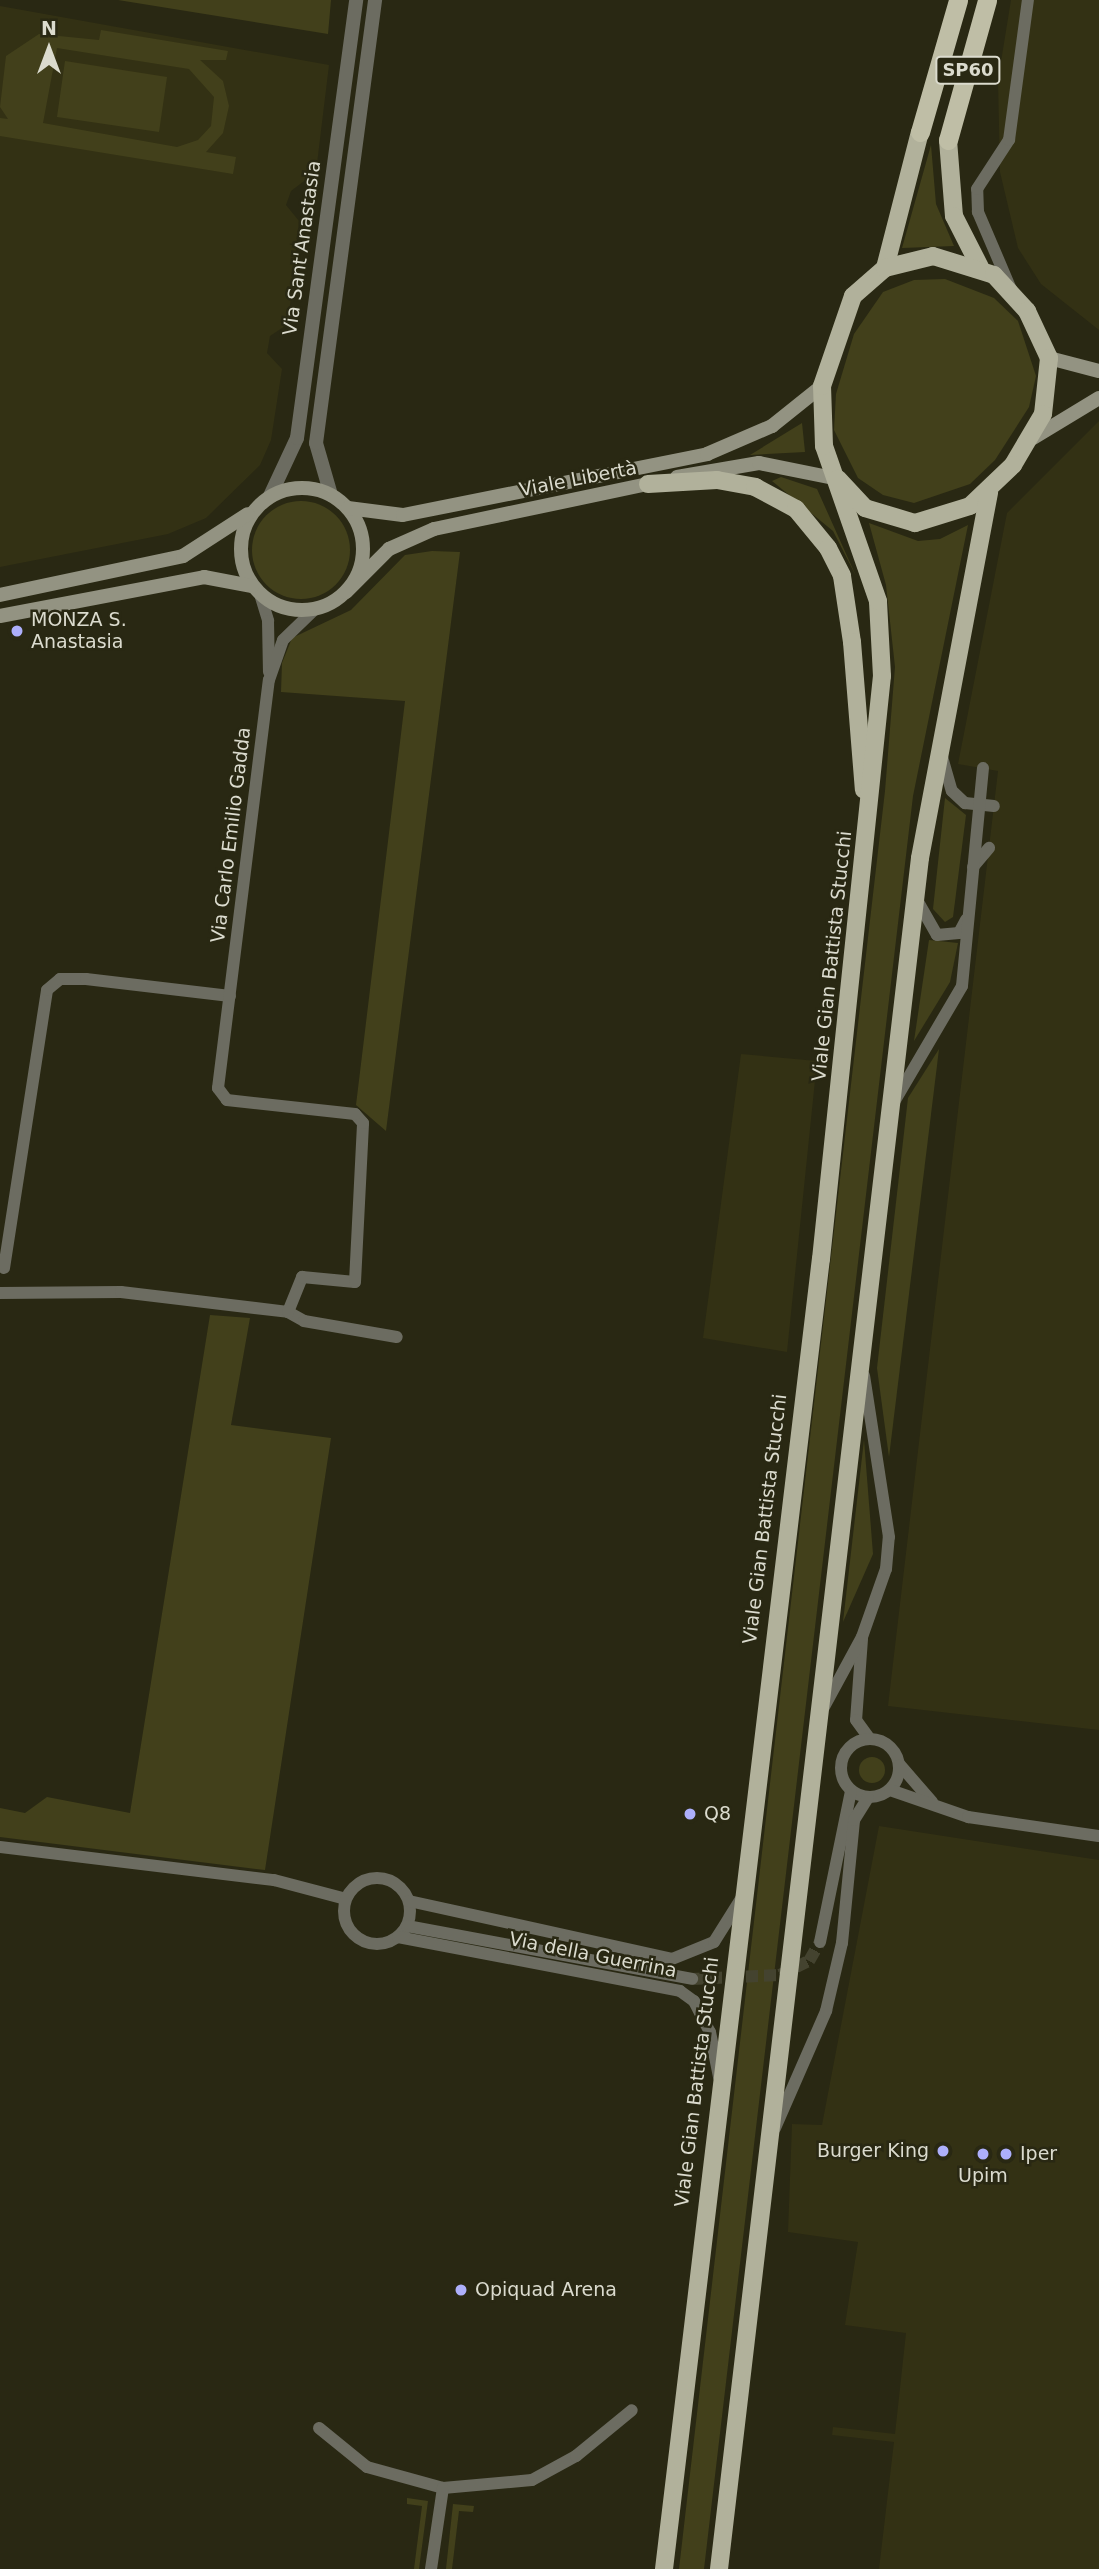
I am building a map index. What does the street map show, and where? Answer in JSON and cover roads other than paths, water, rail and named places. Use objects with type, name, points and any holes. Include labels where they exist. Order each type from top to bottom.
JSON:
[{"type":"highway","name":"SP60","points":[[920,132],[958,0]]},
{"type":"highway","name":"Viale Gian Battista Stucchi","points":[[948,140],[987,0]]},
{"type":"main road","name":"SP60","points":[[885,268],[920,132]]},
{"type":"main road","name":"Viale Gian Battista Stucchi","points":[[838,480],[865,508],[907,522],[950,515],[989,492],[1033,438],[1048,396],[1049,358],[1013,294],[980,267],[954,216],[948,140]]},
{"type":"main road","name":"Viale Gian Battista Stucchi","points":[[664,2569],[868,838],[883,636],[870,564],[820,429],[822,386],[853,296],[885,268],[933,256],[980,267]]},
{"type":"main road","points":[[1049,358],[1099,371]]},
{"type":"main road","name":"Viale Libertà","points":[[348,508],[403,515],[707,454],[772,426],[822,386]]},
{"type":"main road","points":[[1033,438],[1099,398]]},
{"type":"main road","name":"Viale Libertà","points":[[346,592],[389,550],[434,528],[759,463],[838,480]]},
{"type":"main road","points":[[648,484],[717,480],[755,487],[796,509],[828,548],[842,576],[852,642],[868,838]]},
{"type":"main road","points":[[0,595],[183,556],[270,496],[300,488],[331,495],[348,508],[363,549],[346,592],[315,609],[286,608],[256,590],[204,577],[0,616]]},
{"type":"main road","name":"Viale Gian Battista Stucchi","points":[[719,2569],[859,1342],[916,894],[940,731],[989,492]]},
{"type":"main road","points":[[256,590],[240,546],[257,506]]},
{"type":"street","name":"Via Sant'Anastasia","points":[[270,496],[297,438],[356,0]]},
{"type":"street","name":"Via Sant'Anastasia","points":[[331,495],[316,443],[375,0]]},
{"type":"street","points":[[1013,294],[978,212],[977,189],[1009,140],[1028,0]]},
{"type":"street","name":"Via Carlo Emilio Gadda","points":[[256,590],[268,621],[270,680],[218,1088],[227,1100],[355,1114],[363,1123],[355,1282],[302,1277],[288,1312]]},
{"type":"street","name":"Via Carlo Emilio Gadda","points":[[270,680],[282,640],[315,609]]},
{"type":"street","points":[[940,731],[952,791],[979,807],[994,806]]},
{"type":"street","points":[[888,1113],[962,986],[983,768]]},
{"type":"street","points":[[973,868],[989,848]]},
{"type":"street","points":[[916,894],[937,934],[959,933],[968,916]]},
{"type":"street","points":[[4,1268],[47,990],[60,979],[86,979],[230,996]]},
{"type":"street","points":[[0,1293],[121,1292],[288,1312],[304,1321],[397,1337]]},
{"type":"street","points":[[814,1726],[862,1637],[886,1569],[889,1537],[859,1342]]},
{"type":"street","points":[[862,1637],[856,1720],[869,1738],[887,1744],[900,1765],[933,1802]]},
{"type":"street","points":[[868,1798],[851,1791],[841,1774],[844,1754],[869,1738]]},
{"type":"street","points":[[890,1790],[900,1765]]},
{"type":"street","points":[[768,2145],[827,2011],[842,1943],[854,1820],[868,1798],[890,1790],[933,1802],[968,1817],[1099,1836]]},
{"type":"street","points":[[820,1942],[851,1791]]},
{"type":"street","points":[[0,1847],[274,1880],[346,1899]]},
{"type":"street","points":[[384,1878],[409,1901],[407,1926],[398,1937],[380,1945],[360,1940],[346,1922],[346,1899],[361,1882],[384,1878]]},
{"type":"street","name":"Via della Guerrina","points":[[409,1901],[672,1959],[714,1942],[743,1896]]},
{"type":"street","name":"Via della Guerrina","points":[[407,1926],[692,1979]]},
{"type":"street","name":"Via della Guerrina","points":[[398,1937],[680,1991],[694,2001],[710,2032],[720,2081]]},
{"type":"street","points":[[319,2428],[368,2467],[443,2488],[532,2480],[576,2456],[632,2410]]},
{"type":"street","points":[[431,2569],[443,2488]]},
{"type":"tunnel","points":[[692,1979],[780,1975],[809,1961],[820,1942]]},
{"type":"place","name":"MONZA S. Anastasia","points":[[17,631]]},
{"type":"place","name":"Q8","points":[[690,1814]]},
{"type":"place","name":"Burger King","points":[[943,2151]]},
{"type":"place","name":"Upim","points":[[983,2154]]},
{"type":"place","name":"Iper","points":[[1006,2154]]},
{"type":"place","name":"Opiquad Arena","points":[[461,2290]]}]
